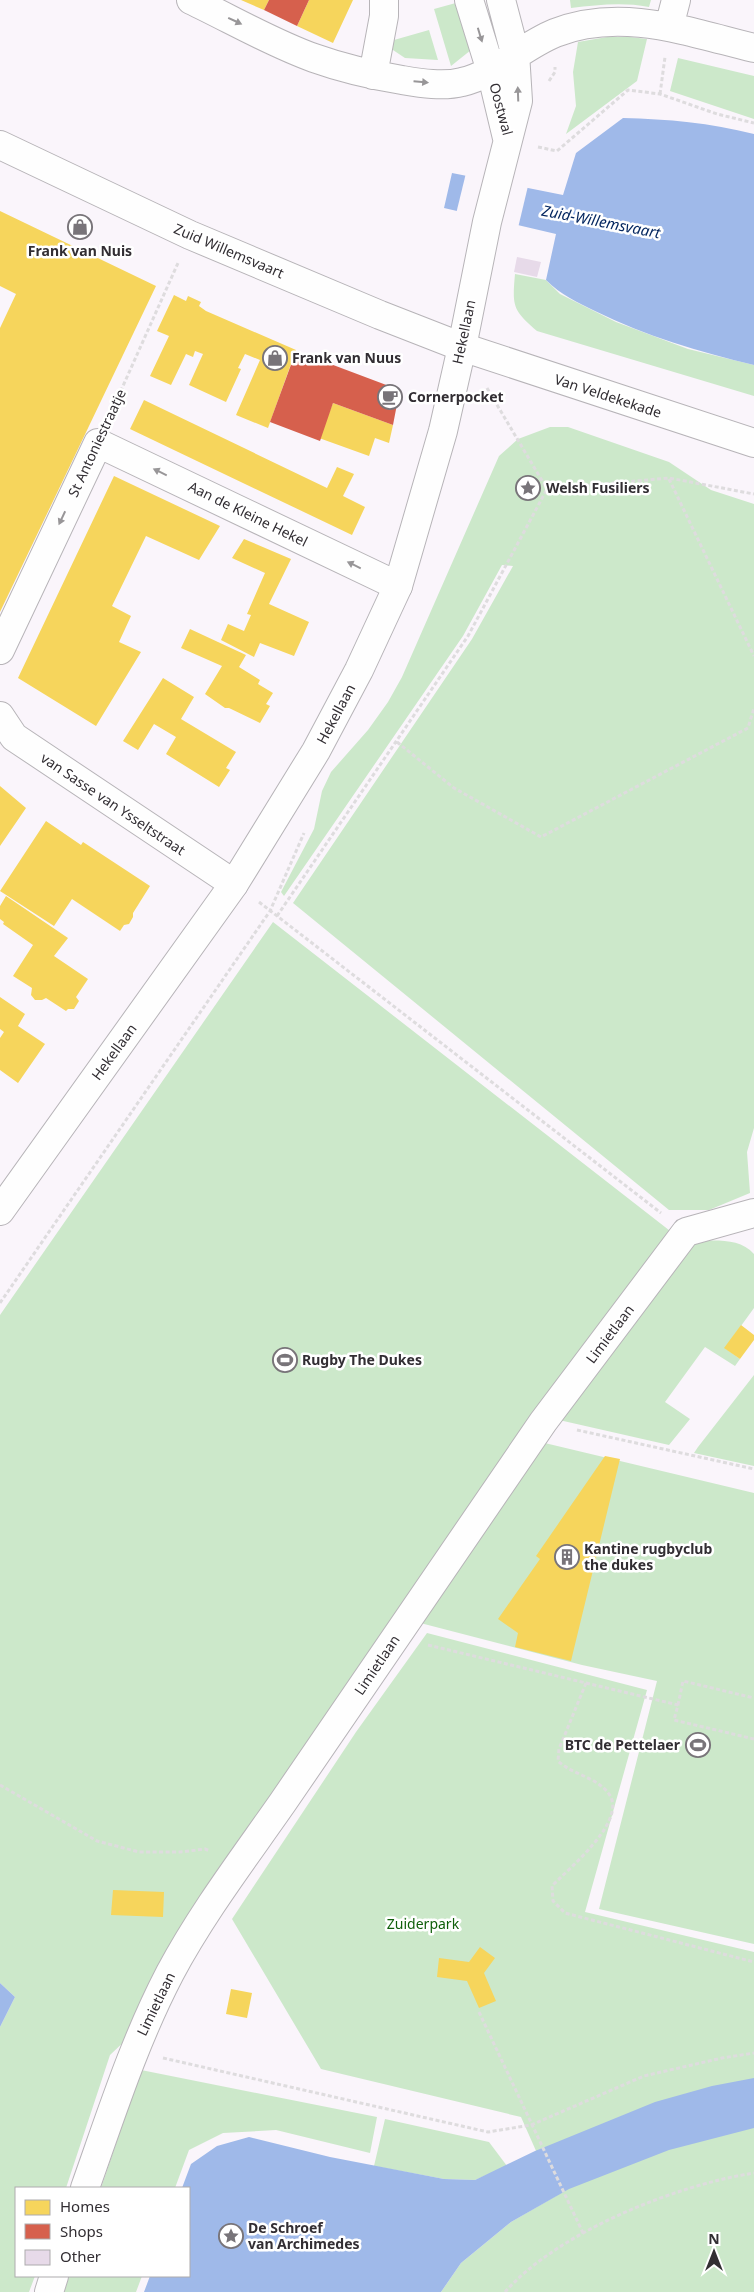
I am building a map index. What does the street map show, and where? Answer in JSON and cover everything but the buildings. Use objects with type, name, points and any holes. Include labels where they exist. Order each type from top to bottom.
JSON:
[{"type":"street","points":[[191,0],[313,58],[373,75],[422,83],[461,83],[491,71],[515,53],[555,33],[597,21],[634,20],[754,48]]},
{"type":"street","points":[[373,75],[384,16],[384,0]]},
{"type":"street","name":"Oostwal","points":[[469,0],[491,71],[508,142]]},
{"type":"street","name":"Oostwal","points":[[501,0],[515,53],[518,101],[508,142]]},
{"type":"street","points":[[669,27],[676,0]]},
{"type":"street","name":"Hekellaan","points":[[0,1211],[234,884],[316,751],[359,670],[398,586],[444,431],[487,222],[508,142]]},
{"type":"street","name":"Zuid Willemsvaart","points":[[0,145],[190,235],[380,315],[462,347]]},
{"type":"street","name":"Van Veldekekade","points":[[462,347],[754,443]]},
{"type":"street","name":"Aan de Kleine Hekel","points":[[98,443],[398,586]]},
{"type":"street","name":"St Antoniestraatje","points":[[0,650],[98,443]]},
{"type":"street","name":"van Sasse van Ysseltstraat","points":[[0,716],[14,737],[234,884]]},
{"type":"street","points":[[686,1232],[754,1213]]},
{"type":"street","name":"Limietlaan","points":[[85,2187],[134,2051],[171,1972],[238,1864],[396,1638],[543,1422],[686,1232]]},
{"type":"street","points":[[49,2292],[54,2277]]},
{"type":"path","points":[[508,142],[556,151],[628,90],[660,94],[717,114],[754,124]]},
{"type":"path","name":"St Antoniestraatje","points":[[98,443],[190,235]]},
{"type":"path","points":[[462,347],[547,489]]},
{"type":"path","points":[[547,489],[669,478],[754,494]]},
{"type":"path","points":[[669,478],[754,656]]},
{"type":"path","points":[[277,916],[468,636],[547,489]]},
{"type":"path","points":[[397,742],[454,788],[541,837],[748,728],[754,708]]},
{"type":"path","points":[[0,1303],[270,910],[305,832]]},
{"type":"path","points":[[270,910],[686,1232]]},
{"type":"path","points":[[543,1422],[754,1469]]},
{"type":"path","points":[[396,1638],[678,1705]]},
{"type":"path","points":[[754,1698],[683,1681],[674,1720],[754,1738]]},
{"type":"path","points":[[586,1683],[559,1749],[558,1761],[567,1770],[594,1780],[610,1794],[611,1820],[604,1832],[552,1886],[553,1901],[565,1913],[754,1962]]},
{"type":"path","points":[[0,1785],[97,1841],[139,1852],[180,1852],[205,1849],[238,1864]]},
{"type":"path","points":[[479,2012],[583,2233]]},
{"type":"path","points":[[134,2051],[488,2132],[531,2125],[644,2076],[722,2058],[754,2053]]},
{"type":"path","points":[[505,2292],[544,2257],[583,2233],[652,2202],[732,2177],[754,2174]]},
{"type":"green space","points":[[570,0],[651,0],[649,7],[620,4],[571,8]]},
{"type":"green space","points":[[463,1],[471,50],[451,66],[434,9]]},
{"type":"green space","points":[[429,30],[438,60],[405,58],[390,48],[394,40]]},
{"type":"green space","points":[[607,37],[647,39],[637,81],[566,134],[576,106],[573,72],[578,42]]},
{"type":"green space","points":[[678,58],[754,76],[754,119],[670,91]]},
{"type":"green space","points":[[515,274],[546,280],[560,294],[616,322],[688,349],[754,365],[754,396],[537,331],[523,318],[516,307],[514,301]]},
{"type":"green space","points":[[550,427],[568,427],[669,462],[711,490],[754,504],[754,1128],[747,1152],[750,1193],[709,1210],[669,1210],[293,903],[472,639],[513,566],[502,565],[463,636],[284,896],[281,892],[314,829],[322,791],[331,772],[368,730],[388,702],[402,677],[499,456],[518,439]]},
{"type":"green space","points":[[273,922],[674,1234],[528,1439],[754,1493],[754,1944],[599,1909],[657,1681],[582,1665],[401,1618],[130,2036],[110,2055],[66,2187],[15,2187],[15,2277],[35,2277],[29,2292],[0,2292],[0,2027],[15,1997],[0,1983],[0,1315]]},
{"type":"green space","points":[[692,1241],[733,1242],[754,1254],[754,1308],[725,1348],[740,1359],[735,1366],[705,1347],[665,1402],[690,1419],[669,1445],[559,1420]]},
{"type":"green space","points":[[754,1375],[754,1466],[694,1453],[698,1447]]},
{"type":"green space","name":"Zuiderpark","points":[[427,1633],[647,1690],[585,1912],[754,1952],[754,2292],[441,2292],[461,2263],[511,2222],[556,2196],[521,2117],[321,2069],[232,1919],[356,1732]]},
{"type":"green space","points":[[141,2070],[377,2117],[370,2153],[276,2130],[223,2133],[189,2150],[175,2187],[101,2187]]},
{"type":"green space","points":[[385,2119],[489,2142],[507,2166],[475,2180],[444,2179],[374,2166]]},
{"type":"green space","points":[[69,2277],[142,2277],[136,2292],[63,2292]]},
{"type":"water","name":"Zuid-Willemsvaart","points":[[623,118],[689,122],[754,134],[754,365],[713,355],[653,336],[614,320],[563,294],[546,280],[556,234],[444,208],[452,173],[563,195],[576,153]]},
{"type":"water","points":[[0,1983],[15,1997],[0,2027]]},
{"type":"water","points":[[754,2078],[754,2128],[669,2150],[569,2189],[511,2222],[461,2263],[441,2292],[144,2292],[150,2277],[190,2277],[190,2187],[182,2187],[191,2164],[217,2146],[249,2137],[330,2157],[444,2179],[475,2180],[535,2151],[655,2102],[712,2086]]},
{"type":"pier","points":[[466,173],[528,186],[518,228],[456,214]]},
{"type":"place","name":"Frank van Nuis","points":[[80,227]]},
{"type":"place","name":"Frank van Nuus","points":[[275,358]]},
{"type":"place","name":"Cornerpocket","points":[[390,397]]},
{"type":"place","name":"Welsh Fusiliers","points":[[528,488]]},
{"type":"place","name":"Rugby The Dukes","points":[[285,1360]]},
{"type":"place","name":"Kantine rugbyclub the dukes","points":[[567,1557]]},
{"type":"place","name":"BTC de Pettelaer","points":[[698,1745]]},
{"type":"place","name":"De Schroef van Archimedes","points":[[231,2236]]}]
